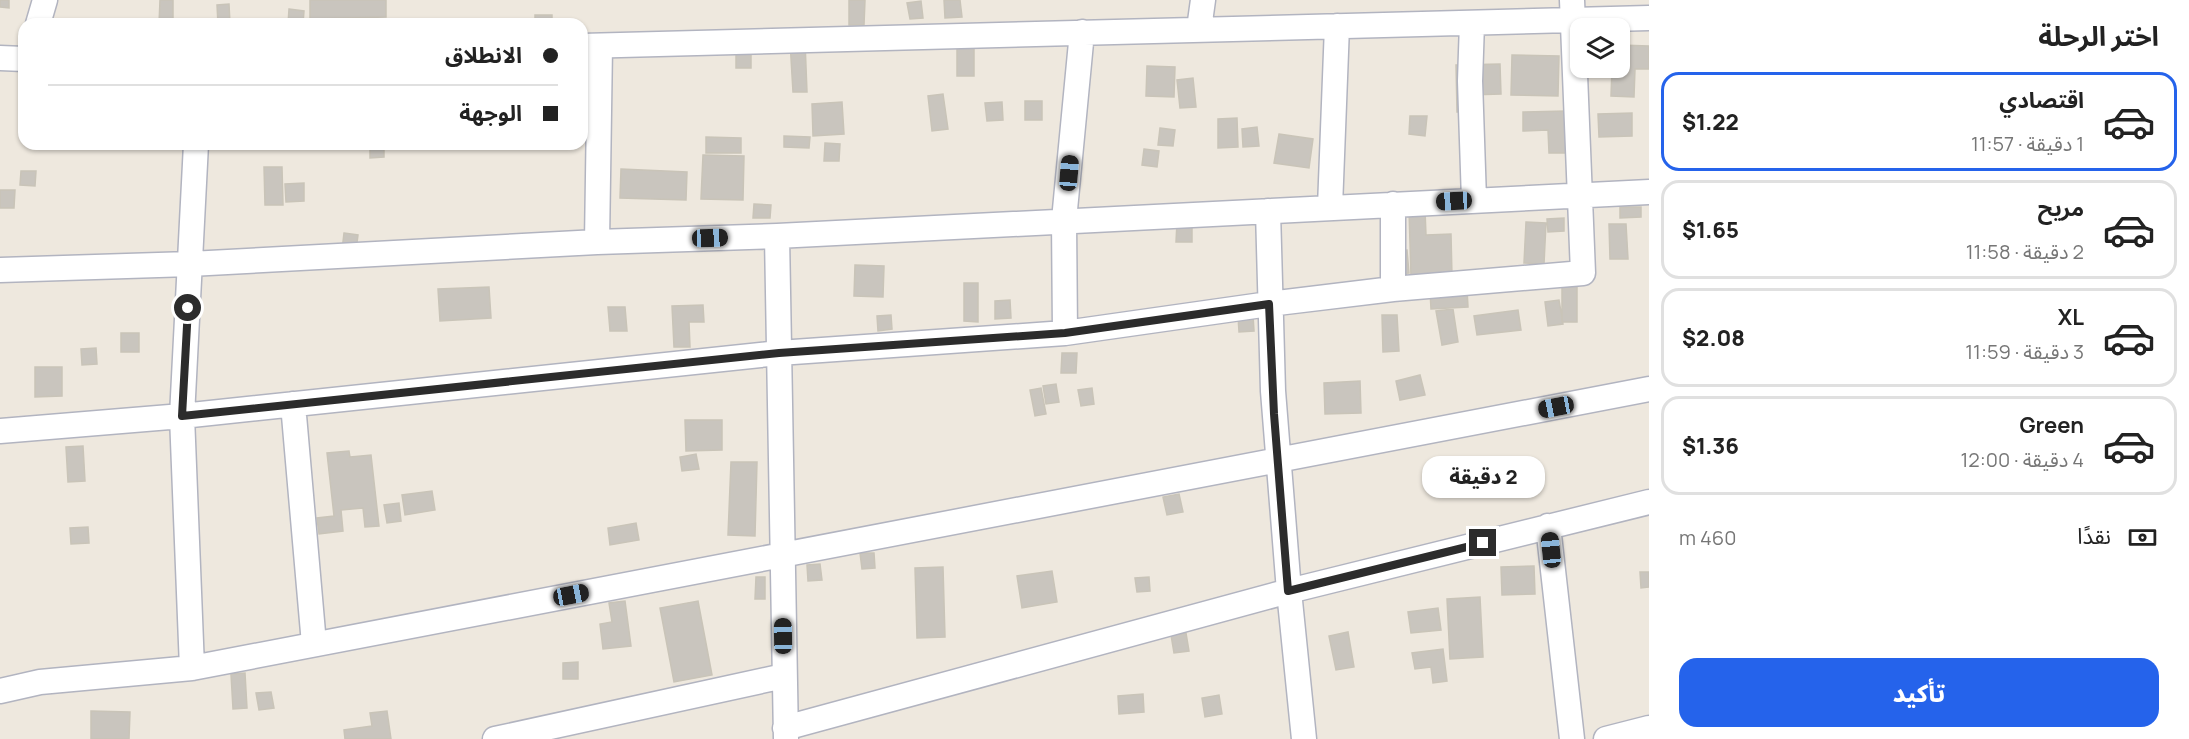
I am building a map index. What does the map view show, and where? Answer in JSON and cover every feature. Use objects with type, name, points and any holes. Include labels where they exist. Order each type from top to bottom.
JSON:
[{"type":"street","points":[[40,18],[45,0]]},
{"type":"street","points":[[1199,29],[1203,0]]},
{"type":"street","points":[[597,242],[591,46],[1472,22],[1572,10],[1649,18]]},
{"type":"street","points":[[0,431],[182,416],[779,353],[1065,333],[1393,289],[1583,273],[1572,10]]},
{"type":"street","points":[[1472,22],[1470,81],[1474,200]]},
{"type":"street","points":[[1330,207],[1337,26]]},
{"type":"street","points":[[1065,333],[1064,220],[1082,32]]},
{"type":"street","points":[[0,58],[18,59]]},
{"type":"street","points":[[192,668],[182,416],[196,150]]},
{"type":"street","points":[[0,270],[190,264],[597,242],[777,236],[1649,192]]},
{"type":"street","points":[[1393,204],[1393,289]]},
{"type":"street","points":[[1268,211],[1269,304],[1277,460],[1304,739]]},
{"type":"street","points":[[777,236],[786,734],[1288,591],[1649,502]]},
{"type":"street","points":[[0,691],[40,682],[192,668],[1649,389]]},
{"type":"street","points":[[293,404],[314,644]]},
{"type":"street","points":[[1548,526],[1572,739]]},
{"type":"street","points":[[495,739],[784,676]]},
{"type":"street","points":[[1606,739],[1649,728]]},
{"type":"building","points":[[0,0],[9,0],[9,8],[0,7]]},
{"type":"building","points":[[160,0],[173,0],[173,18],[159,18]]},
{"type":"building","points":[[310,0],[386,0],[386,17],[310,18]]},
{"type":"building","points":[[849,0],[865,0],[864,25],[849,25]]},
{"type":"building","points":[[944,0],[960,0],[962,17],[945,18]]},
{"type":"building","points":[[921,1],[923,18],[910,19],[907,3]]},
{"type":"building","points":[[229,4],[230,18],[218,18],[217,5]]},
{"type":"building","points":[[289,9],[304,11],[303,18],[288,18]]},
{"type":"building","points":[[535,15],[552,15],[552,18],[535,18]]},
{"type":"building","points":[[790,41],[805,41],[807,92],[793,92]]},
{"type":"building","points":[[1630,45],[1649,46],[1649,69],[1635,69],[1634,97],[1611,96],[1612,78],[1630,78]]},
{"type":"building","points":[[957,47],[974,48],[974,76],[957,76]]},
{"type":"building","points":[[736,52],[751,52],[751,68],[736,68]]},
{"type":"building","points":[[1512,55],[1559,56],[1558,96],[1511,95]]},
{"type":"building","points":[[1500,64],[1501,94],[1468,95],[1468,112],[1457,112],[1456,65]]},
{"type":"building","points":[[1147,66],[1175,67],[1174,97],[1146,96]]},
{"type":"building","points":[[1193,78],[1196,107],[1180,108],[1177,80]]},
{"type":"building","points":[[943,94],[948,129],[932,131],[928,96]]},
{"type":"building","points":[[1025,101],[1042,101],[1042,120],[1025,120]]},
{"type":"building","points":[[842,102],[844,134],[813,136],[812,104]]},
{"type":"building","points":[[1002,102],[1003,120],[987,121],[985,103]]},
{"type":"building","points":[[1566,111],[1567,153],[1549,153],[1548,130],[1523,131],[1523,112]]},
{"type":"building","points":[[1632,113],[1632,136],[1599,137],[1598,114]]},
{"type":"building","points":[[1410,116],[1427,116],[1425,136],[1409,134]]},
{"type":"building","points":[[1237,118],[1238,147],[1218,148],[1218,119]]},
{"type":"building","points":[[1257,127],[1259,146],[1243,147],[1242,129]]},
{"type":"building","points":[[1160,128],[1175,130],[1173,146],[1158,145]]},
{"type":"building","points":[[1279,134],[1313,139],[1309,168],[1274,163]]},
{"type":"building","points":[[784,136],[810,137],[809,148],[784,147]]},
{"type":"building","points":[[706,137],[741,138],[741,153],[706,153]]},
{"type":"building","points":[[825,143],[840,144],[839,161],[824,161]]},
{"type":"building","points":[[1144,149],[1159,151],[1157,167],[1142,165]]},
{"type":"building","points":[[370,150],[384,150],[384,157],[370,158]]},
{"type":"building","points":[[703,155],[744,156],[743,200],[701,199]]},
{"type":"building","points":[[264,167],[282,167],[283,205],[265,205]]},
{"type":"building","points":[[621,169],[687,172],[686,200],[620,198]]},
{"type":"building","points":[[21,171],[36,171],[35,186],[20,185]]},
{"type":"building","points":[[304,183],[304,201],[286,202],[285,184]]},
{"type":"building","points":[[0,190],[15,190],[14,208],[0,208]]},
{"type":"building","points":[[754,204],[771,205],[770,218],[753,218]]},
{"type":"building","points":[[1620,207],[1641,207],[1641,217],[1620,218]]},
{"type":"building","points":[[1409,210],[1425,210],[1426,235],[1451,234],[1452,276],[1411,277]]},
{"type":"building","points":[[1564,218],[1564,231],[1548,232],[1547,219]]},
{"type":"building","points":[[1177,222],[1192,222],[1192,242],[1176,242]]},
{"type":"building","points":[[1526,222],[1546,223],[1544,264],[1524,263]]},
{"type":"building","points":[[1609,224],[1626,224],[1628,259],[1610,259]]},
{"type":"building","points":[[344,233],[358,235],[356,251],[342,250]]},
{"type":"building","points":[[1407,250],[1409,273],[1398,274],[1397,251]]},
{"type":"building","points":[[855,265],[884,266],[883,297],[854,296]]},
{"type":"building","points":[[1577,281],[1577,322],[1562,322],[1562,282]]},
{"type":"building","points":[[964,283],[978,283],[978,322],[964,321]]},
{"type":"building","points":[[489,287],[491,318],[440,321],[438,289]]},
{"type":"building","points":[[1467,289],[1468,307],[1431,309],[1430,291]]},
{"type":"building","points":[[1010,300],[1011,318],[995,319],[995,301]]},
{"type":"building","points":[[1559,300],[1563,324],[1548,326],[1545,302]]},
{"type":"building","points":[[703,305],[704,322],[689,322],[690,347],[674,347],[672,306]]},
{"type":"building","points":[[608,307],[625,307],[627,331],[610,331]]},
{"type":"building","points":[[1453,309],[1458,342],[1442,345],[1436,311]]},
{"type":"building","points":[[1518,310],[1521,330],[1477,335],[1474,316]]},
{"type":"building","points":[[891,315],[892,329],[878,331],[877,316]]},
{"type":"building","points":[[1253,315],[1254,331],[1239,332],[1238,316]]},
{"type":"building","points":[[1382,315],[1397,315],[1399,351],[1383,352]]},
{"type":"building","points":[[121,333],[139,333],[139,352],[121,352]]},
{"type":"building","points":[[96,348],[97,364],[82,365],[81,349]]},
{"type":"building","points":[[1062,353],[1077,353],[1076,373],[1061,373]]},
{"type":"building","points":[[35,367],[62,367],[62,396],[35,397]]},
{"type":"building","points":[[1420,375],[1425,395],[1400,400],[1396,381]]},
{"type":"building","points":[[1360,381],[1361,413],[1325,414],[1324,383]]},
{"type":"building","points":[[1056,384],[1059,402],[1046,404],[1043,386]]},
{"type":"building","points":[[1041,388],[1046,414],[1035,416],[1030,390]]},
{"type":"building","points":[[1092,388],[1094,404],[1081,406],[1078,390]]},
{"type":"building","points":[[685,420],[722,420],[722,450],[686,451]]},
{"type":"building","points":[[83,446],[85,481],[68,482],[66,447]]},
{"type":"building","points":[[349,451],[350,457],[371,455],[379,526],[365,527],[363,508],[341,510],[343,531],[319,534],[317,518],[334,516],[327,453]]},
{"type":"building","points":[[696,454],[699,469],[682,471],[680,457]]},
{"type":"building","points":[[731,462],[757,462],[755,536],[728,535]]},
{"type":"building","points":[[432,491],[435,510],[405,515],[402,495]]},
{"type":"building","points":[[1179,494],[1183,512],[1167,515],[1163,497]]},
{"type":"building","points":[[399,503],[401,521],[387,523],[384,505]]},
{"type":"building","points":[[636,523],[639,540],[610,545],[608,528]]},
{"type":"building","points":[[88,527],[89,543],[71,544],[70,528]]},
{"type":"building","points":[[860,553],[874,553],[875,568],[862,569]]},
{"type":"building","points":[[820,564],[822,580],[808,581],[807,565]]},
{"type":"building","points":[[1534,566],[1535,594],[1502,595],[1501,567]]},
{"type":"building","points":[[943,567],[945,637],[917,638],[915,568]]},
{"type":"building","points":[[1052,571],[1057,602],[1022,608],[1017,576]]},
{"type":"building","points":[[1640,572],[1649,572],[1649,587],[1641,588]]},
{"type":"building","points":[[756,577],[765,577],[765,599],[755,599]]},
{"type":"building","points":[[1149,577],[1150,591],[1137,592],[1135,578]]},
{"type":"building","points":[[1480,597],[1483,657],[1450,659],[1447,599]]},
{"type":"building","points":[[625,601],[631,646],[603,649],[600,624],[612,622],[609,603]]},
{"type":"building","points":[[698,601],[712,675],[674,682],[660,608]]},
{"type":"building","points":[[1438,608],[1441,630],[1411,633],[1408,612]]},
{"type":"building","points":[[1348,632],[1354,667],[1336,670],[1329,636]]},
{"type":"building","points":[[1186,633],[1189,651],[1174,653],[1171,635]]},
{"type":"building","points":[[1443,649],[1447,681],[1433,683],[1431,667],[1415,669],[1412,653]]},
{"type":"building","points":[[578,662],[578,679],[563,679],[563,663]]},
{"type":"building","points":[[245,673],[247,708],[233,709],[231,674]]},
{"type":"building","points":[[271,692],[274,708],[259,710],[256,693]]},
{"type":"building","points":[[1143,694],[1144,712],[1119,714],[1118,696]]},
{"type":"building","points":[[1219,695],[1222,714],[1205,717],[1202,698]]},
{"type":"building","points":[[91,711],[130,712],[129,739],[91,739]]},
{"type":"building","points":[[387,711],[391,739],[345,739],[344,730],[372,726],[370,713]]},
{"type":"route","points":[[188,308],[182,416],[779,353],[1065,333],[1269,304],[1277,460],[1288,591],[1483,543]]}]
